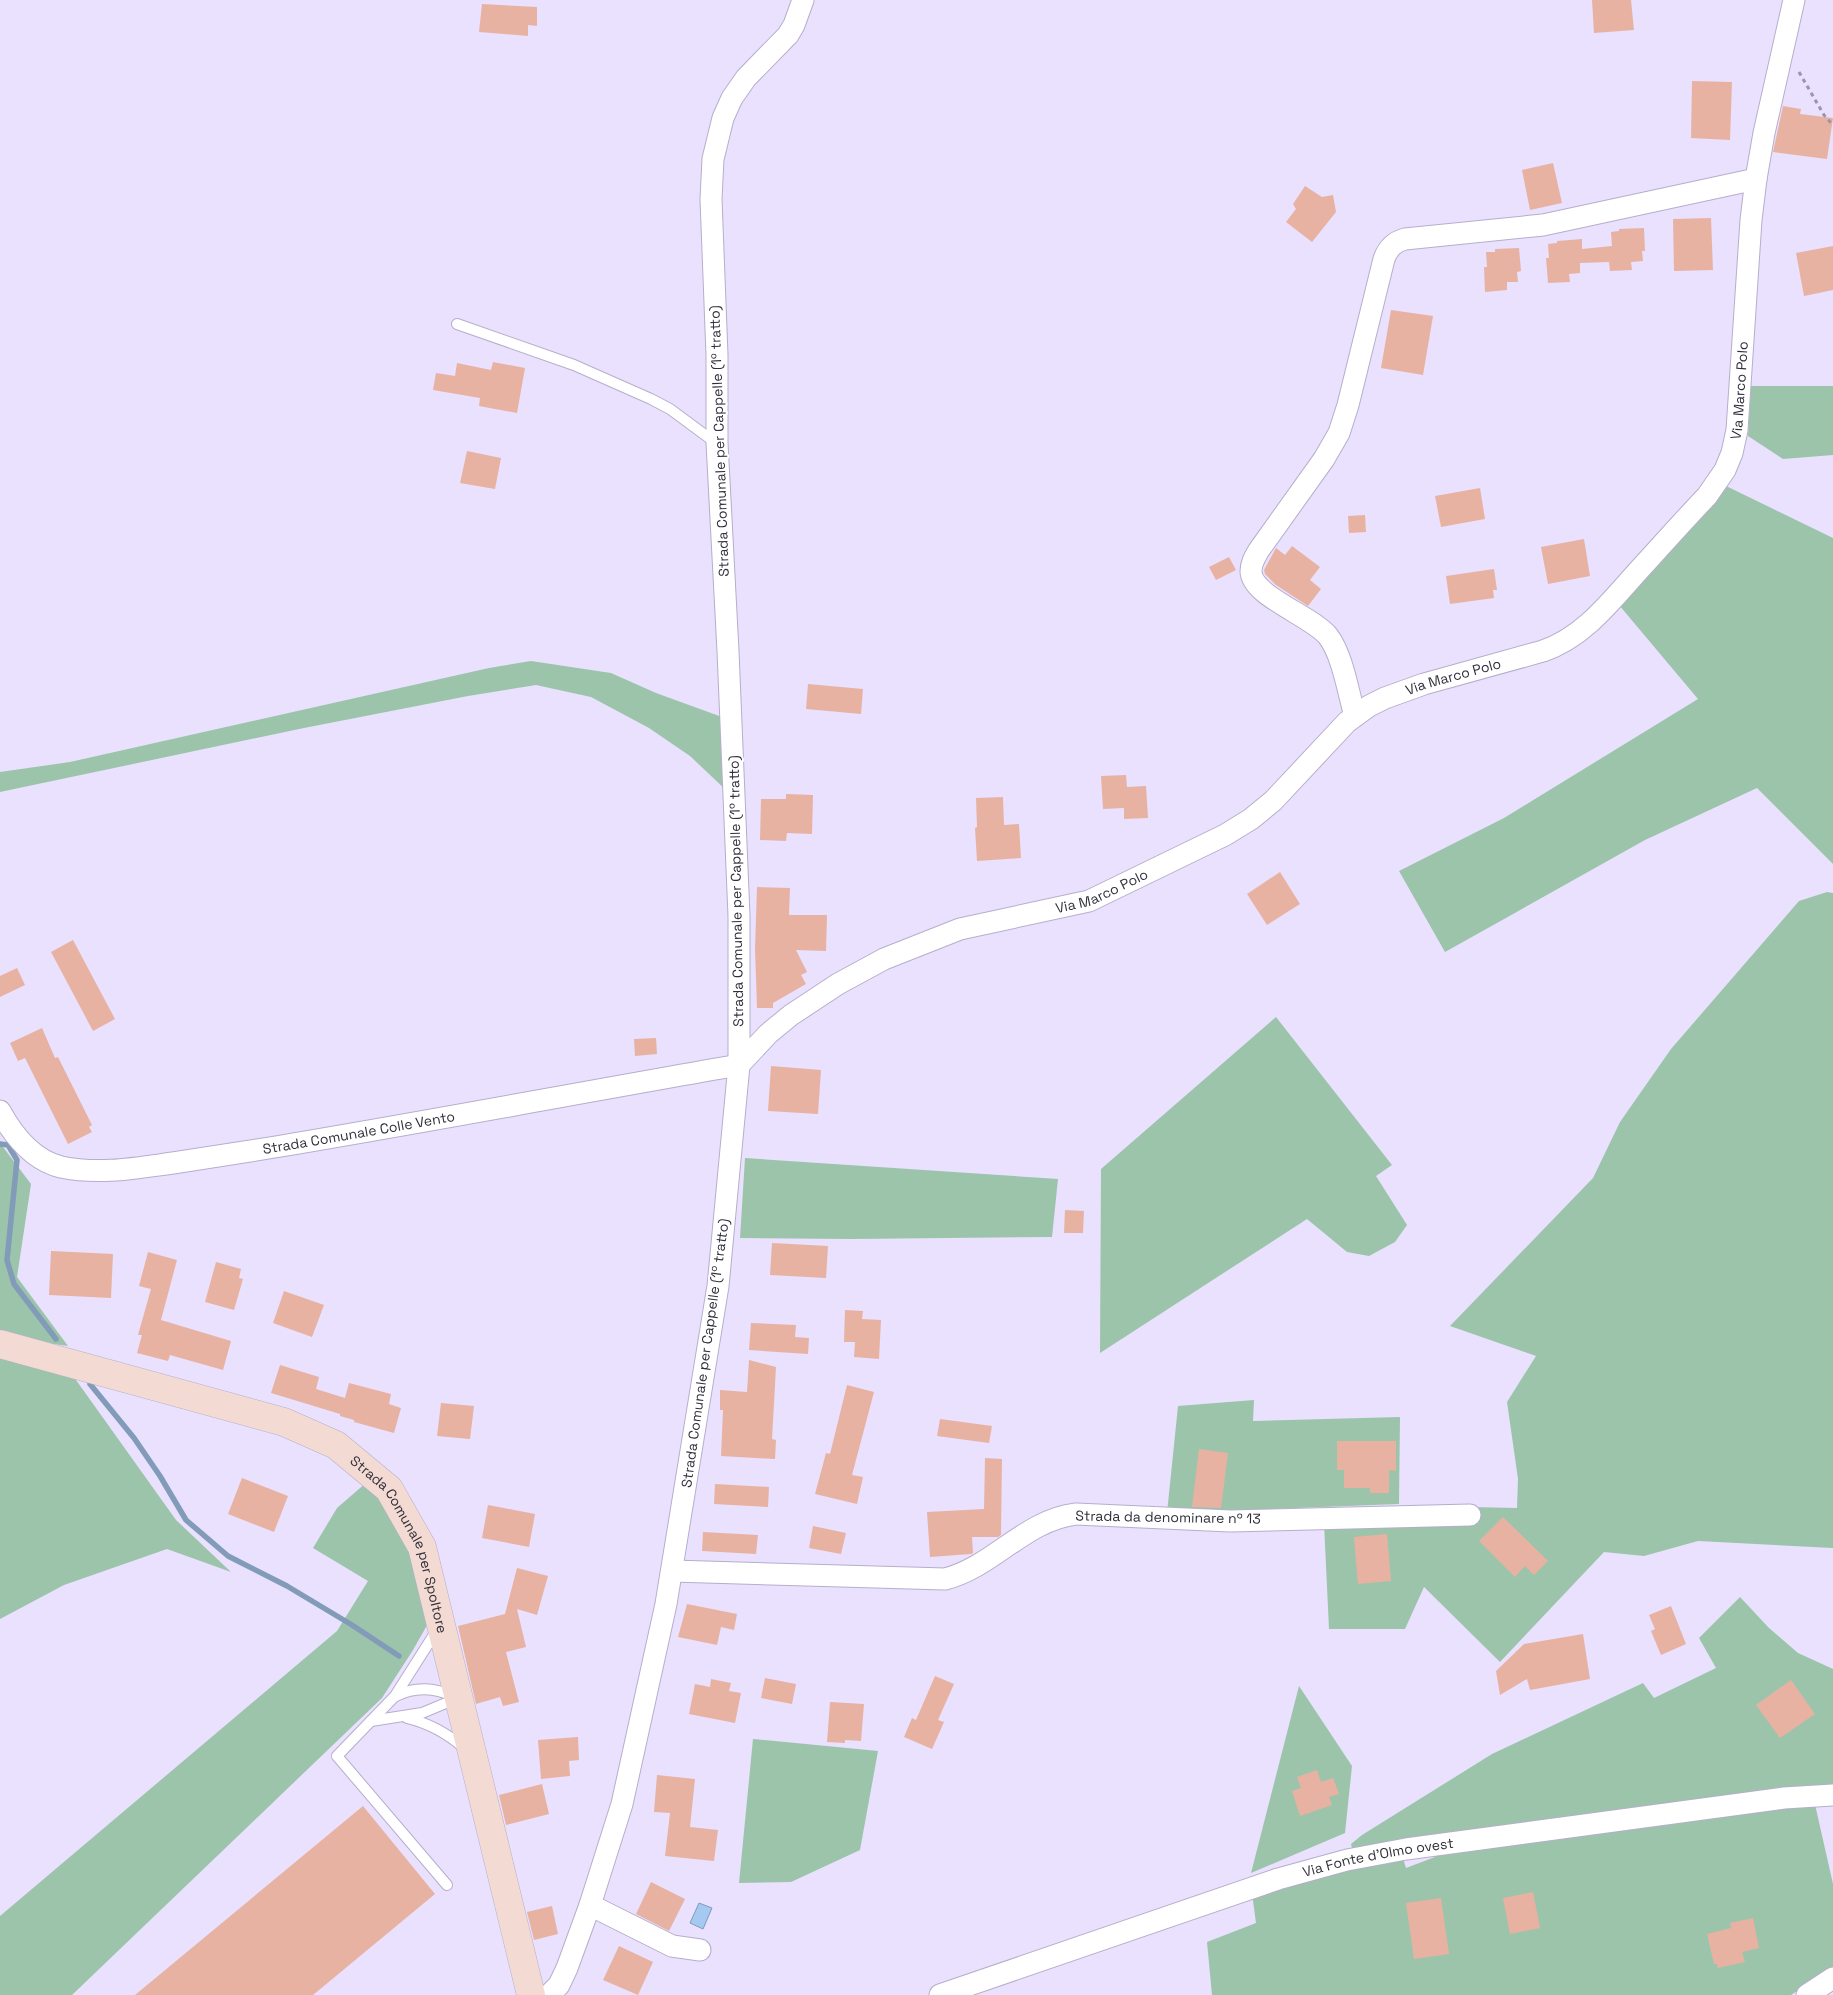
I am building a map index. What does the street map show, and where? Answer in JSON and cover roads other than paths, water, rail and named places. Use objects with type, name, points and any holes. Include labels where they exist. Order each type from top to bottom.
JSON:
[{"type":"street","name":"Strada Comunale per Cappelle (1º tratto)","points":[[549,1995],[558,1985],[567,1968],[590,1906],[626,1790],[672,1571],[716,1293],[739,1065],[739,916],[717,443],[717,355],[711,199],[716,144],[722,118],[732,98],[746,78],[788,35],[794,25],[803,0]]},
{"type":"street","name":"Via Marco Polo","points":[[739,1065],[774,1029],[791,1015],[838,984],[884,959],[960,929],[1089,901],[1225,835],[1251,819],[1273,801],[1355,716],[1369,706],[1392,695],[1543,651],[1570,639],[1599,614],[1707,496],[1720,478],[1732,453],[1736,430],[1751,220],[1756,179],[1794,0]]},
{"type":"street","points":[[1355,716],[1338,656],[1328,637],[1309,620],[1262,590],[1252,578],[1252,568],[1259,550],[1324,459],[1339,433],[1348,405],[1384,260],[1390,248],[1395,243],[1405,239],[1524,228],[1568,221],[1756,179]]},
{"type":"street","name":"Strada Comunale Colle Vento","points":[[0,1111],[19,1138],[43,1159],[68,1168],[99,1171],[142,1167],[306,1142],[739,1065]]},
{"type":"street","name":"Strada Comunale per Spoltore","points":[[0,1344],[284,1422],[336,1445],[389,1489],[422,1547],[532,1995]]},
{"type":"street","name":"Strada da denominare nº 13","points":[[672,1571],[946,1579],[967,1571],[1041,1525],[1076,1514],[1221,1521],[1470,1515]]},
{"type":"street","name":"Via Fonte d'Olmo ovest","points":[[940,1995],[1278,1879],[1354,1858],[1406,1849],[1766,1800],[1833,1795]]},
{"type":"street","points":[[590,1906],[672,1946],[700,1950]]},
{"type":"street","points":[[1807,1995],[1833,1978]]},
{"type":"lane","points":[[457,324],[574,365],[651,399],[686,419],[717,443]]},
{"type":"lane","points":[[440,1624],[395,1696],[337,1756],[447,1885]]},
{"type":"lane","points":[[395,1696],[406,1691],[419,1689],[438,1690],[458,1698]]},
{"type":"lane","points":[[371,1721],[422,1713],[458,1698]]},
{"type":"lane","points":[[404,1717],[420,1721],[439,1731],[458,1743],[473,1756]]},
{"type":"water","points":[[699,1903],[712,1908],[703,1929],[690,1923]]},
{"type":"waterway","points":[[0,1144],[8,1145],[17,1160],[7,1260],[14,1284],[56,1339]]},
{"type":"waterway","points":[[90,1384],[134,1438],[160,1476],[186,1520],[228,1556],[287,1586],[399,1656]]}]
